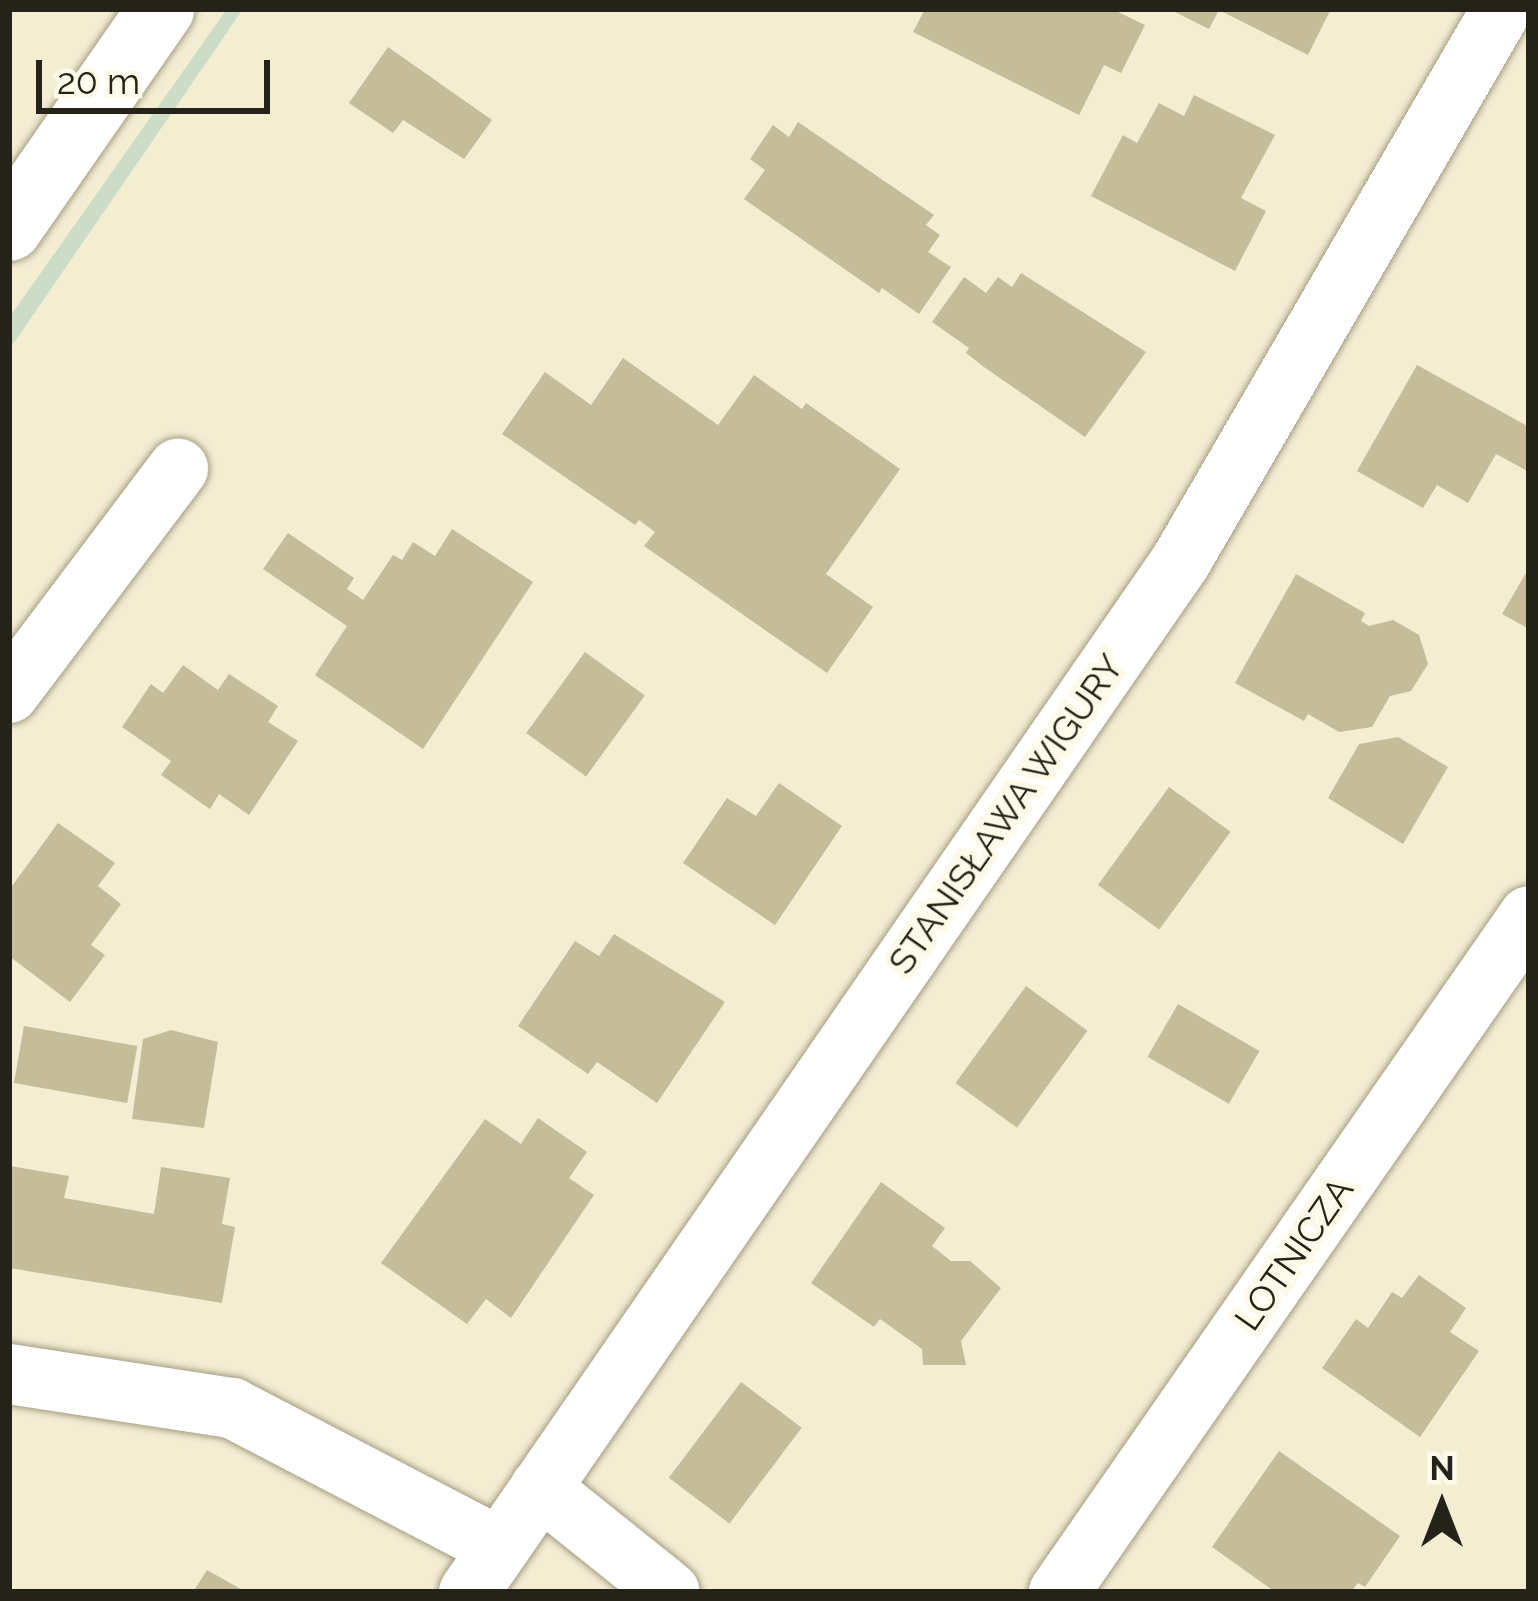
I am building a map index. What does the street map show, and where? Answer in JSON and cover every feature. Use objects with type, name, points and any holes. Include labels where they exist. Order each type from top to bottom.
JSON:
[{"type":"street","points":[[9,227],[161,9]]},
{"type":"street","name":"STANISŁAWA WIGURY","points":[[484,1569],[1181,561],[1502,9]]},
{"type":"street","points":[[9,693],[178,470]]},
{"type":"street","name":"LOTNICZA","points":[[1059,1592],[1529,916]]},
{"type":"street","points":[[9,1374],[232,1408],[484,1569]]},
{"type":"street","points":[[540,1488],[670,1592]]},
{"type":"green space","points":[[227,9],[243,9],[9,350],[9,318]]},
{"type":"building","points":[[925,9],[1112,9],[1145,25],[1121,73],[1104,65],[1079,115],[913,32]]},
{"type":"building","points":[[1169,9],[1331,9],[1308,55],[1219,10],[1209,29]]},
{"type":"building","points":[[388,47],[492,120],[464,159],[403,120],[393,133],[349,103]]},
{"type":"building","points":[[1194,95],[1275,135],[1241,198],[1266,211],[1235,271],[1091,196],[1123,135],[1137,143],[1159,103],[1184,116]]},
{"type":"building","points":[[798,122],[934,215],[926,225],[940,235],[928,252],[951,267],[919,314],[882,288],[879,293],[744,199],[765,170],[750,159],[773,125],[789,137]]},
{"type":"building","points":[[1021,273],[1146,352],[1085,437],[984,367],[966,353],[969,348],[932,322],[964,277],[986,293],[998,277],[1012,287]]},
{"type":"building","points":[[623,358],[718,425],[754,375],[802,409],[806,403],[900,469],[826,574],[873,607],[827,673],[644,546],[655,532],[639,520],[635,525],[502,434],[545,372],[591,405]]},
{"type":"building","points":[[1417,365],[1529,427],[1529,472],[1496,454],[1468,503],[1437,485],[1423,508],[1357,471]]},
{"type":"building","points":[[452,529],[533,582],[423,749],[315,675],[347,626],[263,569],[288,533],[354,578],[347,589],[363,600],[393,555],[402,560],[413,542],[435,556]]},
{"type":"building","points":[[1529,568],[1529,629],[1502,614]]},
{"type":"building","points":[[1296,574],[1365,613],[1361,621],[1369,626],[1393,620],[1419,635],[1428,664],[1411,691],[1390,696],[1372,727],[1339,732],[1308,714],[1304,721],[1235,683]]},
{"type":"building","points":[[585,652],[645,695],[586,776],[526,733]]},
{"type":"building","points":[[183,665],[218,690],[229,674],[278,706],[268,722],[298,741],[249,815],[219,794],[210,809],[161,775],[171,761],[122,727],[151,684],[163,693]]},
{"type":"building","points":[[1398,737],[1448,767],[1403,844],[1328,798],[1359,744]]},
{"type":"building","points":[[779,783],[842,826],[775,925],[683,863],[727,798],[756,816]]},
{"type":"building","points":[[1169,787],[1230,832],[1159,930],[1098,885]]},
{"type":"building","points":[[58,823],[115,863],[98,886],[121,904],[91,945],[105,955],[70,1002],[9,956],[9,884]]},
{"type":"building","points":[[614,934],[725,1002],[657,1103],[597,1062],[588,1074],[518,1026],[575,941],[599,956]]},
{"type":"building","points":[[1026,986],[1087,1031],[1017,1128],[955,1083]]},
{"type":"building","points":[[1178,1004],[1259,1051],[1229,1104],[1148,1057]]},
{"type":"building","points":[[24,1026],[137,1046],[127,1103],[14,1083]]},
{"type":"building","points":[[171,1030],[218,1042],[204,1128],[132,1119],[143,1039]]},
{"type":"building","points":[[538,1118],[587,1152],[569,1178],[594,1195],[511,1318],[486,1299],[467,1324],[381,1263],[485,1119],[521,1144]]},
{"type":"building","points":[[10,1166],[69,1176],[64,1198],[154,1214],[161,1167],[230,1178],[222,1224],[235,1227],[222,1303],[9,1268]]},
{"type":"building","points":[[881,1182],[945,1228],[932,1246],[951,1261],[970,1261],[1001,1288],[961,1341],[966,1365],[923,1365],[922,1349],[880,1319],[874,1327],[811,1283]]},
{"type":"building","points":[[1419,1275],[1466,1308],[1450,1332],[1479,1351],[1420,1437],[1322,1368],[1356,1319],[1368,1328],[1392,1292],[1402,1298]]},
{"type":"building","points":[[741,1382],[802,1428],[729,1524],[669,1478]]},
{"type":"building","points":[[1279,1451],[1400,1536],[1365,1587],[1358,1583],[1351,1592],[1275,1592],[1212,1547]]},
{"type":"building","points":[[207,1570],[246,1592],[193,1592]]}]
